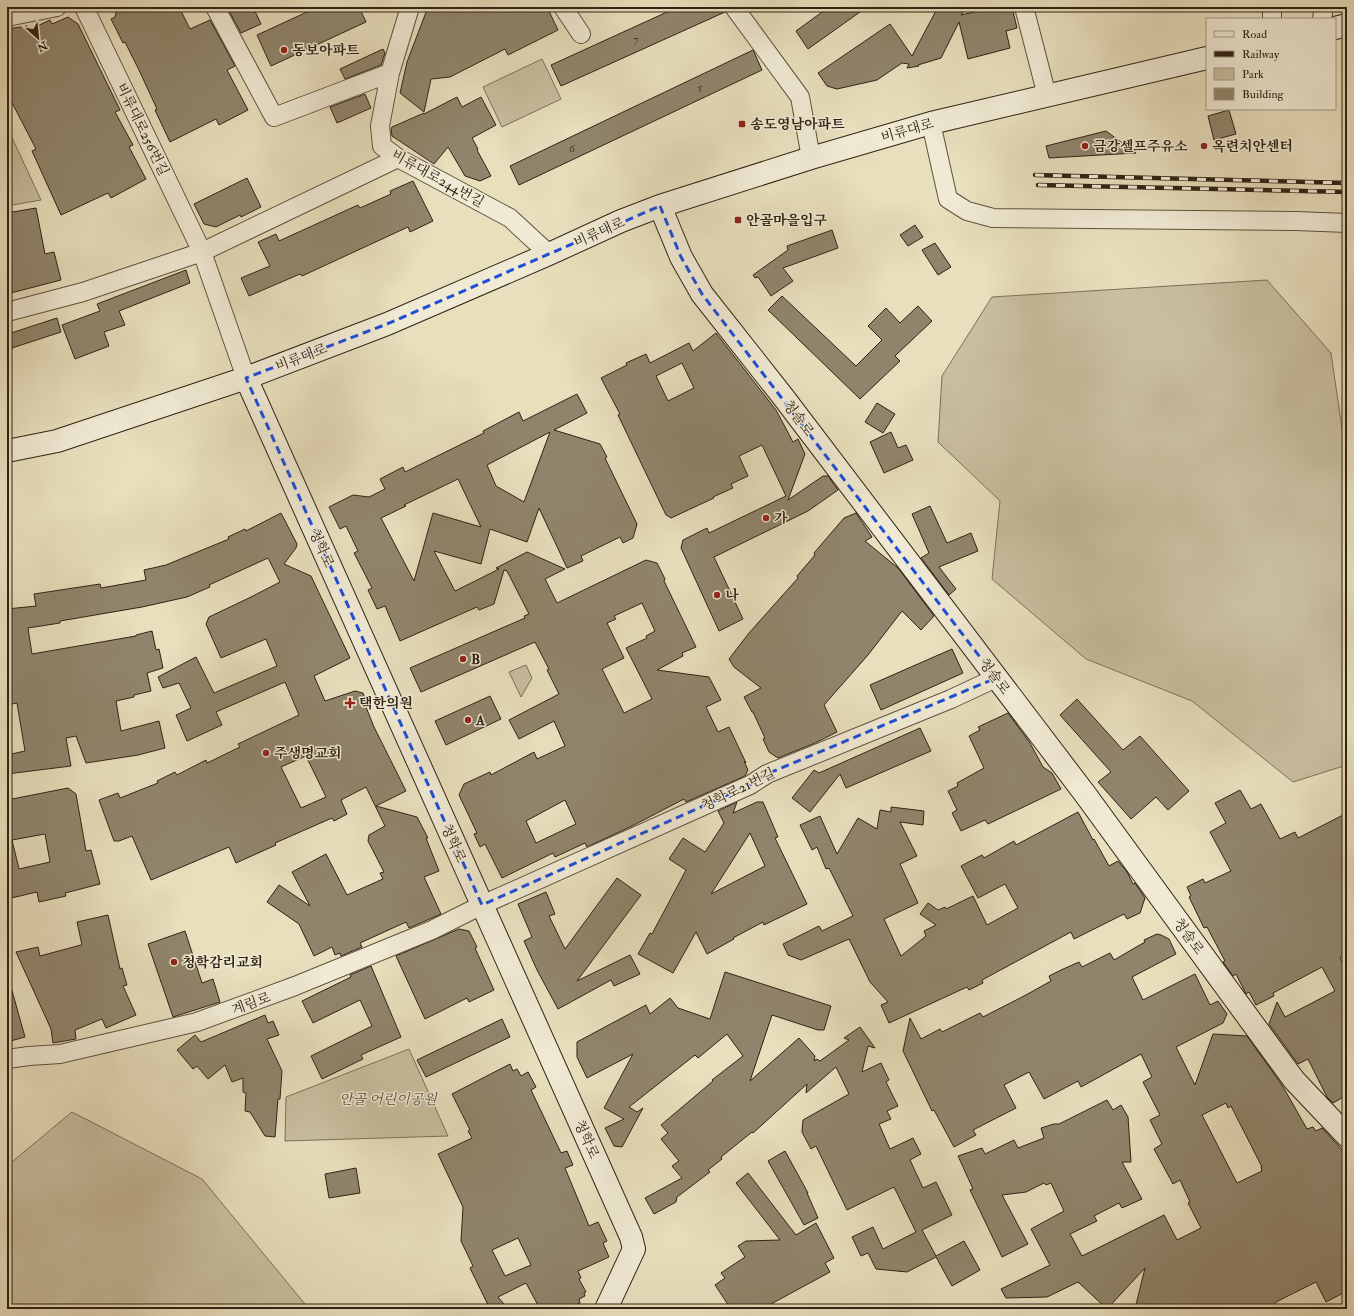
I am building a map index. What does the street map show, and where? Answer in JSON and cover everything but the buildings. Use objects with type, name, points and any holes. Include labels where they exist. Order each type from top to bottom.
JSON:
[{"type":"street","points":[[7,17],[57,7]]},
{"type":"street","name":"비류대로256번길","points":[[84,7],[202,252],[246,378]]},
{"type":"street","points":[[215,7],[274,117],[390,73]]},
{"type":"street","name":"비류대로244번길","points":[[410,7],[390,73],[380,126],[382,146],[398,158],[510,218],[549,254]]},
{"type":"street","points":[[563,7],[581,34]]},
{"type":"street","points":[[734,7],[800,97],[811,158]]},
{"type":"street","points":[[1024,7],[1047,96]]},
{"type":"street","points":[[1272,7],[1272,18]]},
{"type":"street","points":[[1322,18],[1324,7]]},
{"type":"street","points":[[1336,28],[1347,25]]},
{"type":"street","name":"비류대로","points":[[7,451],[57,441],[246,378],[387,324],[621,221],[660,206],[811,158],[931,123],[1206,58]]},
{"type":"street","points":[[931,123],[948,199],[967,211],[993,218],[1296,221],[1347,223]]},
{"type":"street","points":[[7,312],[83,292],[202,252],[398,158]]},
{"type":"street","name":"청솔로","points":[[660,206],[681,257],[702,294],[784,398],[1085,794],[1294,1080],[1347,1136]]},
{"type":"street","name":"청학로","points":[[246,378],[631,1237],[634,1249],[606,1309]]},
{"type":"street","name":"청학로21번길","points":[[482,905],[750,785],[767,774],[951,699],[996,678]]},
{"type":"street","name":"계림로","points":[[7,1059],[60,1054],[197,1022],[295,986],[432,930],[482,905]]},
{"type":"highlighted area","points":[[660,206],[681,257],[702,294],[996,678],[767,774],[750,785],[482,905],[246,378],[387,324]]},
{"type":"green space","points":[[542,59],[561,99],[502,127],[483,87]]},
{"type":"green space","points":[[7,127],[41,200],[7,206]]},
{"type":"green space","points":[[1267,280],[1331,353],[1344,442],[1347,443],[1347,765],[1293,782],[1192,701],[1086,659],[992,579],[1000,501],[938,442],[942,376],[992,297]]},
{"type":"green space","points":[[526,665],[532,678],[521,697],[509,672]]},
{"type":"green space","name":"안골 어린이공원","points":[[409,1049],[448,1136],[285,1141],[286,1097]]},
{"type":"green space","points":[[72,1112],[202,1179],[309,1309],[7,1309],[7,1166]]},
{"type":"railway","points":[[1035,175],[1347,183]]},
{"type":"railway","points":[[1038,185],[1347,192]]},
{"type":"place","name":"동보아파트","points":[[284,50]]},
{"type":"place","name":"송도영남아파트","points":[[742,124]]},
{"type":"place","name":"금강셀프주유소","points":[[1085,146]]},
{"type":"place","name":"옥련치안센터","points":[[1204,146]]},
{"type":"place","name":"안골마을입구","points":[[738,220]]},
{"type":"place","name":"가","points":[[766,518]]},
{"type":"place","name":"나","points":[[717,595]]},
{"type":"place","name":"B","points":[[463,659]]},
{"type":"place","name":"택한의원","points":[[350,703]]},
{"type":"place","name":"A","points":[[468,720]]},
{"type":"place","name":"주생명교회","points":[[266,753]]},
{"type":"place","name":"청학감리교회","points":[[174,962]]}]
